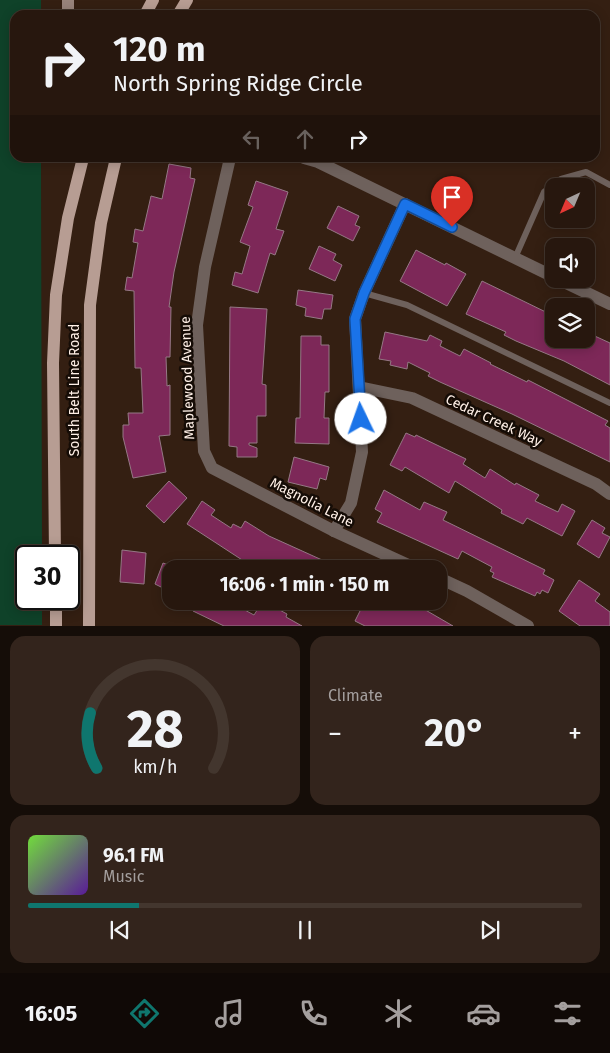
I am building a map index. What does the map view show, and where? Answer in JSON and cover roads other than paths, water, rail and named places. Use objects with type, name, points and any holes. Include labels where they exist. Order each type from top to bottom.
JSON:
[{"type":"main road","name":"South Belt Line Road","points":[[55,545],[53,363],[56,295],[68,218],[83,162]]},
{"type":"main road","name":"South Belt Line Road","points":[[90,626],[90,305],[101,223],[115,162]]},
{"type":"main road","points":[[56,610],[56,626]]},
{"type":"street","name":"Maplewood Avenue","points":[[204,451],[198,324],[205,267],[229,162]]},
{"type":"street","points":[[318,162],[545,273]]},
{"type":"street","points":[[334,531],[351,503],[362,452],[355,319],[364,293],[405,204]]},
{"type":"street","points":[[577,288],[610,304]]},
{"type":"street","name":"Cedar Creek Way","points":[[359,387],[412,398],[596,484],[610,494]]},
{"type":"street","name":"Magnolia Lane","points":[[204,451],[212,468],[334,531],[397,560]]},
{"type":"street","points":[[447,582],[528,626]]},
{"type":"lane","points":[[515,258],[544,192],[561,179],[586,172],[610,185]]},
{"type":"lane","points":[[364,293],[407,305],[610,402]]}]
